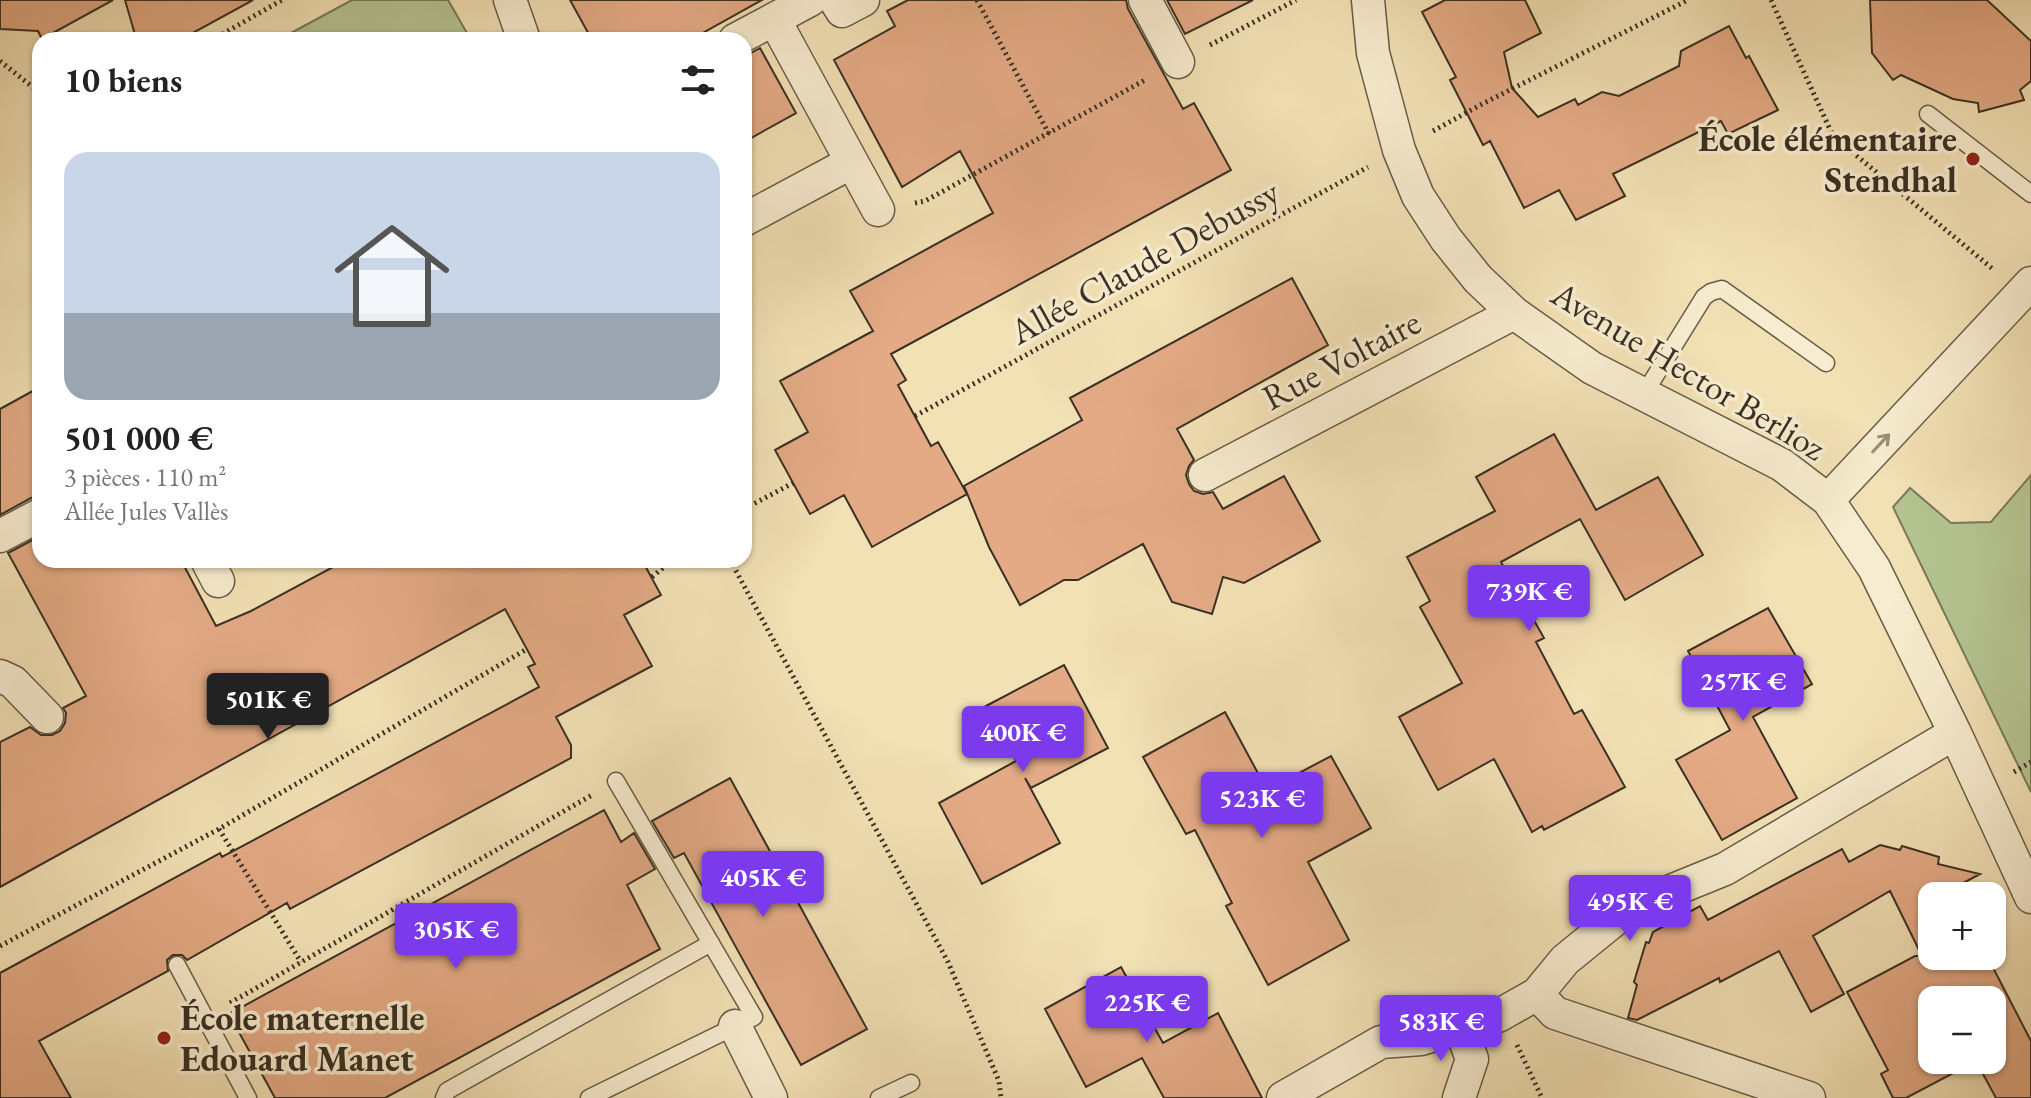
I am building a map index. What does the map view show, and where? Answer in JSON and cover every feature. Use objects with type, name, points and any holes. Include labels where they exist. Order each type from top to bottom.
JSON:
[{"type":"street","points":[[510,0],[521,32]]},
{"type":"street","points":[[750,32],[810,0]]},
{"type":"street","points":[[835,0],[842,11],[863,0]]},
{"type":"street","points":[[1145,0],[1178,62]]},
{"type":"street","name":"Avenue Hector Berlioz","points":[[1368,0],[1373,53],[1399,150],[1418,196],[1446,239],[1478,279],[1514,313],[1592,368],[1782,465],[1828,500],[1874,568],[2031,897]]},
{"type":"street","points":[[774,19],[878,210]]},
{"type":"street","points":[[752,216],[852,162]]},
{"type":"street","points":[[1828,500],[2026,288]]},
{"type":"street","name":"Rue Voltaire","points":[[1205,475],[1514,313]]},
{"type":"street","points":[[0,536],[32,519]]},
{"type":"street","points":[[0,676],[13,682],[47,717]]},
{"type":"street","points":[[1283,1098],[1381,1042],[1421,1039],[1498,1016],[1537,994],[1565,960],[1629,908],[1725,869],[1955,733]]},
{"type":"street","points":[[1537,994],[1555,1013],[1809,1098]]},
{"type":"street","points":[[744,1022],[771,1098]]},
{"type":"street","points":[[1459,1098],[1472,1059],[1460,1027]]},
{"type":"lane","points":[[1928,114],[2031,194]]},
{"type":"lane","points":[[1644,394],[1704,297],[1722,289],[1826,363]]},
{"type":"lane","points":[[589,1098],[744,1022],[711,943],[616,781]]},
{"type":"lane","points":[[444,1098],[447,1091],[711,943]]},
{"type":"lane","points":[[177,965],[248,1098]]},
{"type":"lane","points":[[879,1098],[911,1083]]},
{"type":"path","points":[[226,32],[282,0]]},
{"type":"path","points":[[977,0],[1049,134]]},
{"type":"path","points":[[878,210],[925,201],[1296,0]]},
{"type":"path","name":"Allée Claude Debussy","points":[[915,416],[1484,103],[1688,0]]},
{"type":"path","points":[[1771,0],[1833,136],[2026,288]]},
{"type":"path","points":[[0,61],[32,87]]},
{"type":"path","points":[[752,505],[793,483]]},
{"type":"path","points":[[652,577],[663,568]]},
{"type":"path","points":[[734,568],[948,962],[999,1081],[1001,1098]]},
{"type":"path","points":[[0,946],[219,829],[527,649]]},
{"type":"path","points":[[205,1018],[616,781]]},
{"type":"path","points":[[219,829],[301,962]]},
{"type":"path","points":[[1515,1041],[1542,1098]]},
{"type":"green space","points":[[352,0],[448,0],[466,32],[293,32]]},
{"type":"green space","points":[[2031,475],[2031,792],[1893,507],[1910,488],[1951,523],[1991,522]]},
{"type":"building","points":[[0,0],[113,0],[55,32],[0,29]]},
{"type":"building","points":[[125,0],[253,0],[195,32],[134,32]]},
{"type":"building","points":[[570,0],[762,0],[704,32],[588,32]]},
{"type":"building","points":[[908,0],[1126,0],[1183,109],[1194,103],[1231,170],[891,354],[906,380],[898,385],[931,446],[938,442],[967,494],[872,547],[844,495],[810,514],[775,450],[808,432],[780,381],[873,331],[850,291],[993,213],[960,151],[902,187],[834,60],[895,26],[887,11]]},
{"type":"building","points":[[1167,0],[1253,0],[1185,34]]},
{"type":"building","points":[[1445,0],[1525,0],[1541,33],[1504,52],[1512,88],[1538,117],[1575,99],[1578,105],[1602,92],[1619,96],[1679,66],[1681,51],[1729,26],[1778,110],[1728,134],[1721,121],[1613,174],[1625,196],[1576,220],[1559,190],[1524,208],[1490,141],[1483,145],[1450,80],[1456,77],[1422,12]]},
{"type":"building","points":[[1870,0],[1987,0],[2031,41],[2031,81],[2020,90],[2024,100],[1979,112],[1978,103],[1953,99],[1901,75],[1893,80],[1872,53]]},
{"type":"building","points":[[760,48],[796,113],[752,138],[752,52]]},
{"type":"building","points":[[1292,278],[1328,345],[1177,429],[1194,460],[1186,475],[1194,491],[1203,494],[1213,492],[1223,509],[1284,476],[1320,541],[1244,583],[1223,577],[1212,614],[1172,602],[1143,544],[1078,580],[1064,580],[1020,605],[989,547],[964,486],[1082,420],[1070,398]]},
{"type":"building","points":[[32,391],[32,498],[0,515],[0,409]]},
{"type":"building","points":[[1554,434],[1596,510],[1658,477],[1703,555],[1625,600],[1580,519],[1501,562],[1544,638],[1536,642],[1574,714],[1582,710],[1625,787],[1544,830],[1542,826],[1532,832],[1494,759],[1438,790],[1399,717],[1462,683],[1420,607],[1430,601],[1407,557],[1495,511],[1476,477]]},
{"type":"building","points":[[32,540],[32,568],[185,568],[216,626],[331,568],[646,568],[661,595],[624,615],[652,666],[556,717],[571,745],[571,758],[290,909],[287,903],[187,960],[182,955],[173,955],[167,960],[168,971],[39,1041],[71,1098],[0,1098],[0,973],[220,853],[222,857],[539,687],[528,667],[535,664],[505,609],[0,887],[0,742],[30,727],[41,735],[60,731],[65,723],[63,708],[86,696],[8,553]]},
{"type":"building","points":[[1768,608],[1812,684],[1753,717],[1797,798],[1722,840],[1676,760],[1730,730],[1688,651]]},
{"type":"building","points":[[1064,665],[1108,748],[1031,788],[1025,778],[1060,843],[982,884],[939,803],[1016,761],[986,706]]},
{"type":"building","points":[[1225,712],[1267,790],[1331,756],[1371,828],[1308,862],[1349,940],[1268,985],[1226,906],[1232,903],[1195,830],[1186,834],[1143,757]]},
{"type":"building","points":[[730,778],[867,1029],[801,1065],[684,853],[674,858],[652,821]]},
{"type":"building","points":[[604,810],[621,842],[634,833],[655,869],[627,885],[660,949],[385,1098],[275,1098],[229,1014]]},
{"type":"building","points":[[1880,845],[1900,850],[1902,846],[1939,857],[1938,864],[1980,874],[1965,882],[1918,882],[1918,948],[1890,891],[1813,936],[1844,994],[1811,1012],[1779,951],[1637,1020],[1628,1018],[1637,985],[1634,982],[1646,942],[1649,943],[1653,932],[1700,906],[1708,920],[1842,849],[1849,862]]},
{"type":"building","points":[[1918,956],[1918,970],[1994,970],[2003,986],[1918,986],[1918,1074],[1951,1074],[1906,1098],[1893,1098],[1881,1074],[1888,1070],[1847,992]]},
{"type":"building","points":[[1121,967],[1163,1043],[1218,1013],[1262,1098],[1164,1098],[1142,1058],[1086,1087],[1045,1009]]},
{"type":"building","points":[[2006,993],[2031,1041],[2031,1098],[1996,1098],[1983,1074],[2006,1074]]},
{"type":"place","name":"École élémentaire Stendhal","points":[[1973,159]]},
{"type":"place","name":"École maternelle Edouard Manet","points":[[164,1038]]}]
